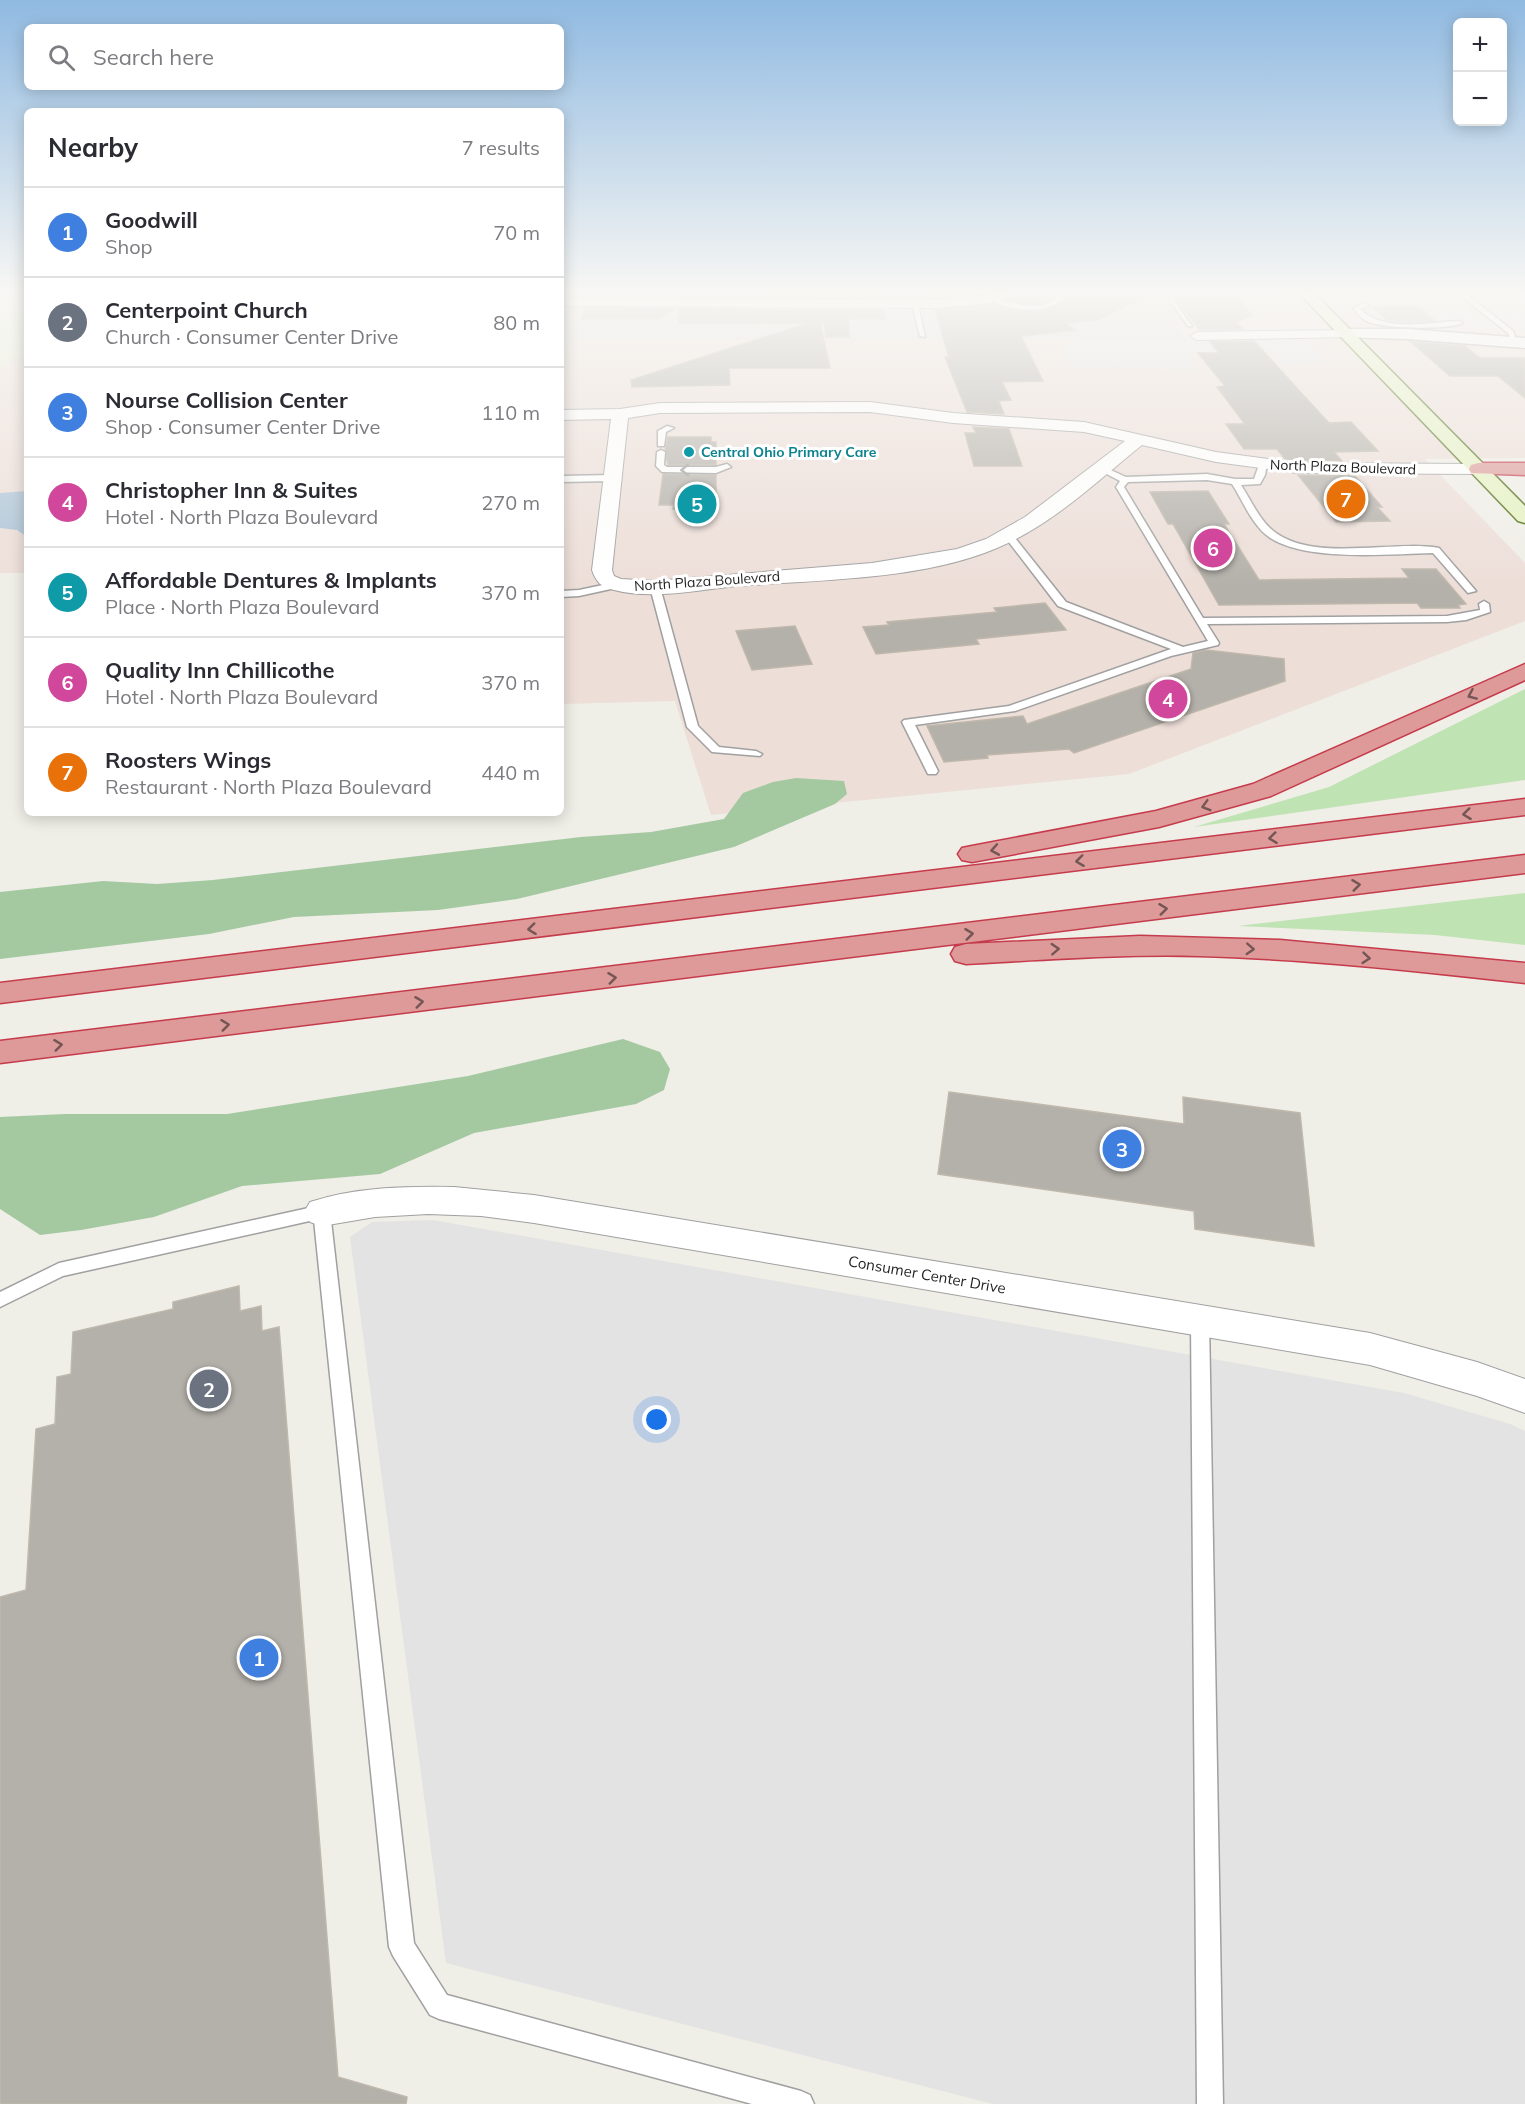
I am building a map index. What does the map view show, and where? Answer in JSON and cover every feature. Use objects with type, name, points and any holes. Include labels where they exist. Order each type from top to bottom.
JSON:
[{"type":"highway","points":[[1478,469],[1525,469]]},
{"type":"highway","points":[[567,924],[1159,819],[1262,790],[1525,671]]},
{"type":"highway","points":[[0,993],[1525,807]]},
{"type":"highway","points":[[0,1052],[1525,864]]},
{"type":"highway","points":[[661,972],[1084,947],[1197,946],[1308,952],[1525,973]]},
{"type":"main road","points":[[1398,388],[1525,517]]},
{"type":"street","name":"North Plaza Boulevard","points":[[1138,440],[1103,470],[1031,522],[992,544],[961,553],[906,565],[655,587],[617,585],[605,579],[602,570],[620,414],[660,408],[870,407],[953,418],[1083,427],[1263,464],[1333,469],[1478,469]]},
{"type":"street","points":[[564,415],[620,414]]},
{"type":"street","name":"Consumer Center Drive","points":[[322,1212],[389,1201],[477,1200],[1370,1349],[1413,1359],[1525,1396]]},
{"type":"lane","points":[[670,428],[662,431],[660,466],[665,470],[716,470],[727,467]]},
{"type":"lane","points":[[1103,470],[1125,480],[1208,477],[1235,482],[1257,482],[1263,464]]},
{"type":"lane","points":[[564,479],[612,478]]},
{"type":"lane","points":[[932,771],[908,722],[1011,709],[1182,650],[1214,643],[1120,487],[1125,480]]},
{"type":"lane","points":[[1235,482],[1268,530],[1280,540],[1320,551],[1436,550],[1471,591]]},
{"type":"lane","points":[[1008,535],[1062,604],[1182,650]]},
{"type":"lane","points":[[564,594],[617,585]]},
{"type":"lane","points":[[655,587],[693,727],[716,750],[756,754]]},
{"type":"lane","points":[[1200,621],[1466,617],[1485,612],[1484,604]]},
{"type":"lane","points":[[0,1300],[59,1270],[322,1212],[402,1947],[439,2006],[801,2104]]},
{"type":"lane","points":[[1200,1320],[1210,2104]]},
{"type":"shaded area","points":[[0,388],[24,388],[24,573],[0,573]]},
{"type":"shaded area","points":[[564,388],[1525,388],[1525,458],[1425,459],[1525,563],[1525,621],[1129,774],[711,815],[675,701],[564,704]]},
{"type":"shaded area","points":[[433,1220],[1404,1393],[1510,1424],[1525,1431],[1525,2104],[993,2104],[446,1963],[350,1237],[372,1222]]},
{"type":"green space","points":[[1525,689],[1525,780],[1194,827],[1329,787]]},
{"type":"green space","points":[[796,778],[844,781],[847,794],[835,804],[734,847],[517,899],[438,910],[294,917],[209,934],[0,959],[0,892],[103,881],[157,884],[213,880],[581,837],[651,832],[724,819],[743,793],[773,782]]},
{"type":"green space","points":[[1525,893],[1525,945],[1435,935],[1238,926]]},
{"type":"green space","points":[[623,1039],[660,1052],[670,1069],[664,1090],[636,1104],[474,1133],[380,1174],[242,1186],[154,1217],[40,1235],[0,1209],[0,1117],[65,1114],[227,1114],[468,1076]]},
{"type":"water","points":[[24,491],[24,535],[17,530],[0,528],[0,493]]},
{"type":"building","points":[[957,388],[1005,388],[1011,400],[999,401],[1004,414],[967,412]]},
{"type":"building","points":[[1218,388],[1297,388],[1329,423],[1351,422],[1378,451],[1334,452],[1342,461],[1285,459],[1277,449],[1244,449],[1226,424],[1245,424]]},
{"type":"building","points":[[1513,388],[1525,388],[1525,398]]},
{"type":"building","points":[[973,427],[1009,429],[1022,466],[974,466],[965,433],[976,433]]},
{"type":"building","name":"Central Ohio Primary Care","points":[[668,437],[711,437],[711,442],[716,442],[716,465],[668,465],[665,450]]},
{"type":"building","points":[[663,474],[716,475],[716,509],[673,509],[674,505],[659,505]]},
{"type":"building","points":[[1298,475],[1355,476],[1382,507],[1377,507],[1390,521],[1336,522]]},
{"type":"building","points":[[1208,491],[1229,524],[1224,524],[1259,580],[1409,578],[1402,569],[1436,569],[1466,604],[1458,605],[1460,608],[1421,608],[1417,603],[1219,605],[1173,524],[1168,524],[1150,492]]},
{"type":"building","points":[[1045,603],[1066,630],[976,639],[979,644],[876,654],[863,627],[889,625],[887,622],[997,612],[994,608]]},
{"type":"building","points":[[795,626],[812,664],[752,670],[736,631]]},
{"type":"building","points":[[1206,650],[1284,659],[1285,681],[1074,753],[1069,749],[987,755],[988,758],[944,762],[927,726],[1023,716],[1027,724],[1191,669],[1193,653]]},
{"type":"building","points":[[949,1092],[1184,1124],[1183,1097],[1300,1113],[1314,1246],[1195,1229],[1194,1211],[938,1174]]},
{"type":"building","points":[[239,1286],[240,1311],[261,1306],[262,1331],[279,1327],[338,2077],[407,2097],[406,2104],[0,2104],[0,1597],[26,1590],[36,1429],[55,1424],[57,1377],[71,1374],[73,1332],[173,1309],[173,1302]]},
{"type":"place","name":"Central Ohio Primary Care","points":[[689,452]]},
{"type":"place","name":"Roosters Wings","points":[[1346,499]]},
{"type":"place","name":"Affordable Dentures & Implants","points":[[697,504]]},
{"type":"place","name":"Quality Inn Chillicothe","points":[[1213,548]]},
{"type":"place","name":"Christopher Inn & Suites","points":[[1168,699]]},
{"type":"place","name":"Nourse Collision Center","points":[[1122,1149]]},
{"type":"place","name":"Centerpoint Church","points":[[209,1389]]},
{"type":"place","name":"Goodwill","points":[[259,1658]]}]
